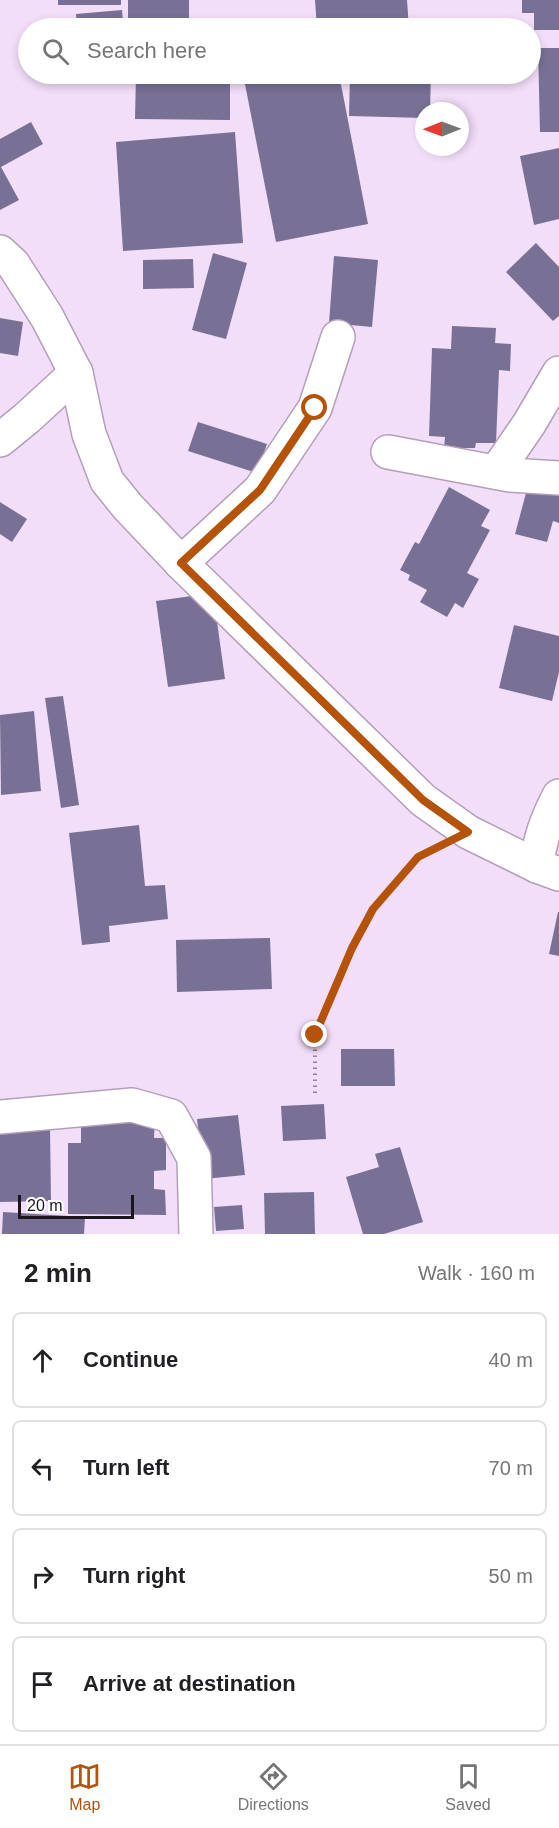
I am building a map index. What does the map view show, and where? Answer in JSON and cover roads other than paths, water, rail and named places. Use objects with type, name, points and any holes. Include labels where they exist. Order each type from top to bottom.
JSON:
[{"type":"street","points":[[0,252],[13,264],[48,317],[76,373],[89,434],[108,481],[128,507],[181,563],[423,800],[468,832],[548,870]]},
{"type":"street","points":[[181,563],[260,490],[315,408],[338,337]]},
{"type":"street","points":[[0,440],[76,373]]},
{"type":"street","points":[[496,472],[529,424],[559,373]]},
{"type":"street","points":[[388,452],[496,472],[559,478]]},
{"type":"street","points":[[548,870],[539,847],[547,820],[559,796]]},
{"type":"street","points":[[0,1117],[132,1105],[171,1116],[194,1158],[196,1234]]}]
